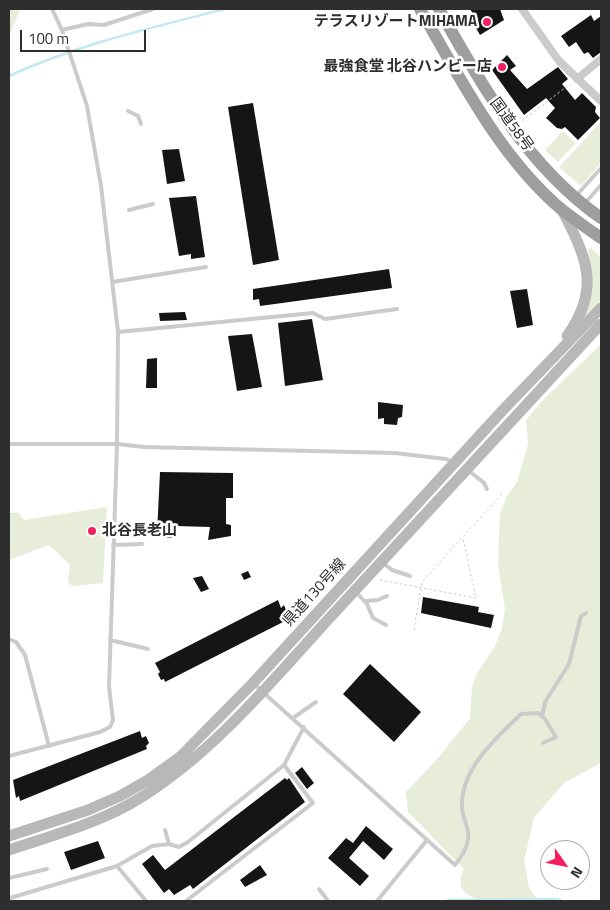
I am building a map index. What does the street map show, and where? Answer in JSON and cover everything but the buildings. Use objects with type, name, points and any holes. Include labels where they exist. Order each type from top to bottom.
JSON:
[{"type":"highway","name":"国道58号","points":[[420,9],[463,84],[536,185],[560,208],[601,238]]},
{"type":"highway","name":"国道58号","points":[[439,9],[507,119],[532,152],[579,201],[601,218]]},
{"type":"main road","points":[[544,368],[575,325],[588,294],[587,268],[580,244],[560,208]]},
{"type":"main road","name":"県道130号線","points":[[9,850],[90,822],[138,799],[186,765],[454,463],[601,308]]},
{"type":"main road","name":"県道130号線","points":[[9,836],[88,810],[148,780],[180,756],[257,687],[354,590],[601,324]]},
{"type":"main road","points":[[549,380],[569,364],[601,333]]},
{"type":"street","points":[[522,9],[550,49],[577,79],[601,101]]},
{"type":"street","points":[[577,79],[601,59]]},
{"type":"lane","points":[[9,756],[100,732],[110,727],[113,720],[109,687],[117,444],[118,332],[100,177],[87,106],[65,38],[52,9]]},
{"type":"lane","points":[[62,30],[88,24],[104,25],[153,9]]},
{"type":"lane","points":[[128,111],[138,116],[141,124]]},
{"type":"lane","points":[[579,201],[601,168]]},
{"type":"lane","points":[[579,201],[601,185]]},
{"type":"lane","points":[[129,210],[153,204]]},
{"type":"lane","points":[[112,282],[206,267]]},
{"type":"lane","points":[[118,332],[313,313],[325,319],[397,309]]},
{"type":"lane","points":[[9,444],[117,444],[144,447],[395,453],[446,459],[466,469],[484,482],[487,489]]},
{"type":"lane","points":[[113,545],[142,544]]},
{"type":"lane","points":[[381,561],[392,570],[410,576]]},
{"type":"lane","points":[[354,590],[366,601],[373,618],[386,625]]},
{"type":"lane","points":[[366,601],[378,600],[387,596]]},
{"type":"lane","points":[[542,717],[545,702],[569,664],[581,616],[586,613]]},
{"type":"lane","points":[[9,639],[16,642],[25,655],[49,746]]},
{"type":"lane","points":[[110,640],[148,649]]},
{"type":"lane","points":[[257,687],[304,727],[455,865],[465,852],[469,841],[462,806],[463,792],[481,755],[521,714],[532,712],[542,717],[556,737],[543,743]]},
{"type":"lane","points":[[293,718],[316,702]]},
{"type":"lane","points":[[10,901],[10,898],[117,866],[152,846],[169,844],[178,847],[188,842],[284,765],[304,727]]},
{"type":"lane","points":[[186,901],[313,803],[284,765]]},
{"type":"lane","points":[[165,830],[169,844]]},
{"type":"lane","points":[[378,901],[427,840]]},
{"type":"lane","points":[[117,866],[146,901]]},
{"type":"lane","points":[[9,878],[47,869]]},
{"type":"lane","points":[[319,889],[328,901]]},
{"type":"path","points":[[520,123],[577,79]]},
{"type":"path","points":[[414,630],[422,582],[502,494]]},
{"type":"path","points":[[380,580],[476,598],[463,537]]},
{"type":"green space","points":[[9,9],[20,9],[9,37]]},
{"type":"green space","points":[[601,122],[601,163],[581,186],[559,167]]},
{"type":"green space","points":[[563,131],[576,143],[558,162],[545,150]]},
{"type":"green space","points":[[591,248],[601,257],[601,301],[584,319],[592,287],[588,249]]},
{"type":"green space","points":[[601,344],[601,763],[564,783],[534,818],[524,861],[529,887],[538,901],[500,902],[485,900],[473,897],[464,891],[461,882],[464,869],[408,812],[406,792],[439,757],[470,718],[472,687],[476,675],[495,646],[502,628],[505,609],[498,565],[500,514],[507,496],[517,482],[528,444],[526,420],[544,399]]},
{"type":"green space","points":[[107,507],[103,583],[72,586],[68,581],[70,565],[49,545],[9,560],[9,513],[19,513],[24,520]]},
{"type":"waterway","points":[[9,76],[89,46],[225,9]]},
{"type":"waterway","points":[[448,900],[557,899],[562,901]]},
{"type":"place","name":"テラスリゾートMIHAMA","points":[[487,22]]},
{"type":"place","name":"最強食堂 北谷ハンビー店","points":[[502,67]]},
{"type":"place","name":"北谷長老山","points":[[92,531]]}]
